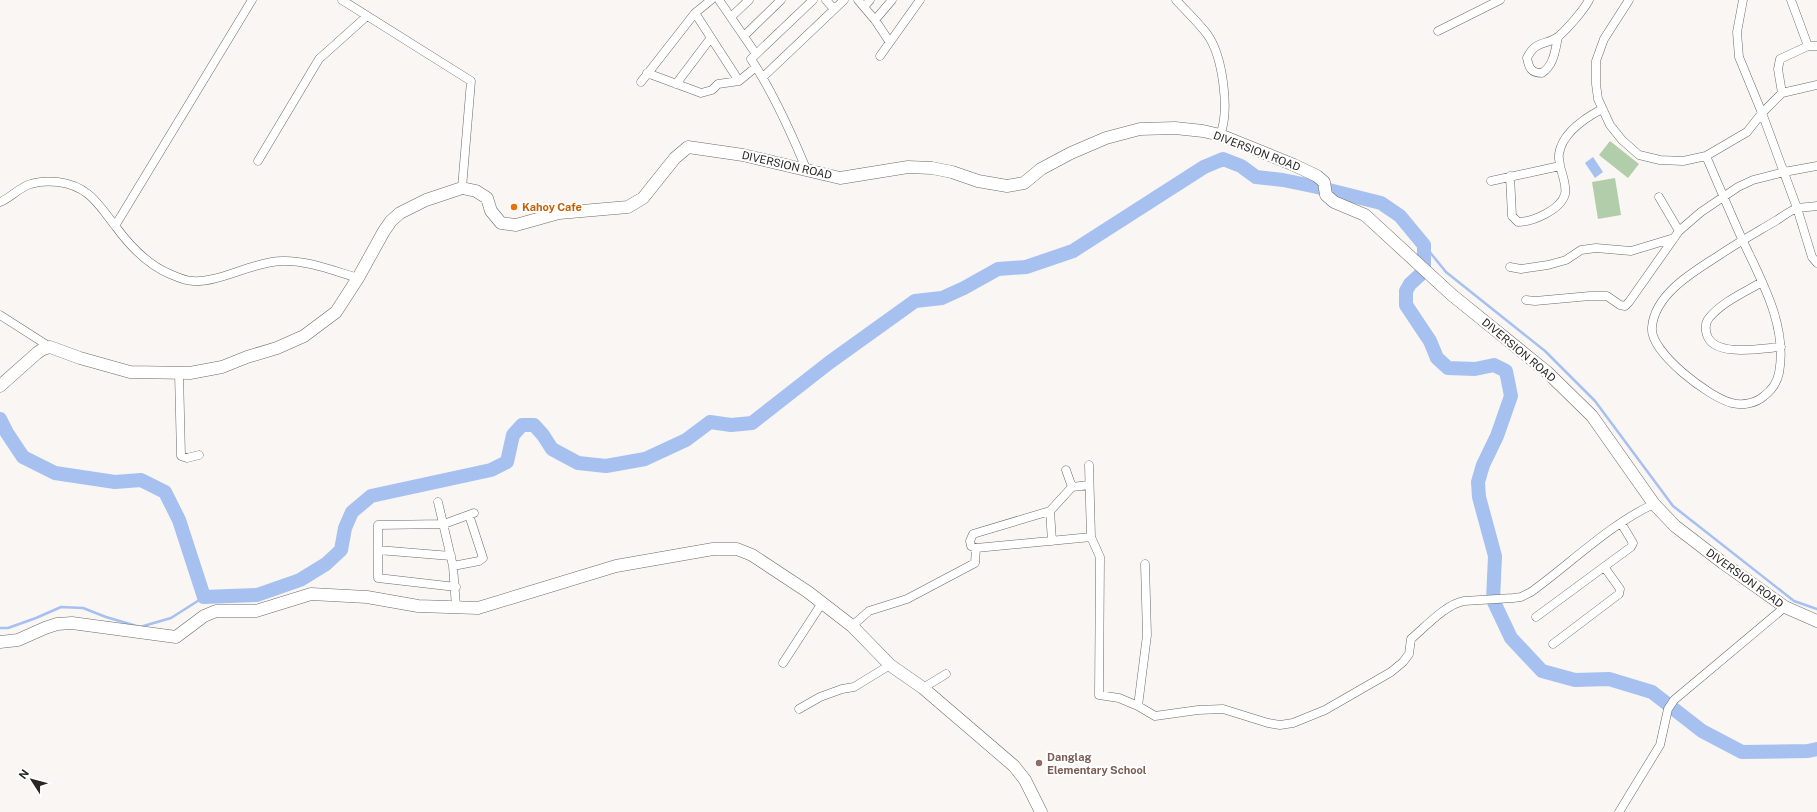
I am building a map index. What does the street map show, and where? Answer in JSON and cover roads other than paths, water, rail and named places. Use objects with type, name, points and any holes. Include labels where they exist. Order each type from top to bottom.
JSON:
[{"type":"street","points":[[115,226],[252,0]]},
{"type":"street","points":[[0,315],[50,347],[80,358],[130,372],[179,373],[222,368],[247,357],[276,348],[304,336],[336,312],[358,278],[391,221],[400,213],[426,200],[462,188],[471,81],[342,0]]},
{"type":"street","points":[[641,82],[695,13],[711,0]]},
{"type":"street","points":[[719,0],[756,54]]},
{"type":"street","points":[[731,17],[749,0]]},
{"type":"street","points":[[744,36],[782,0]]},
{"type":"street","points":[[807,171],[793,137],[763,78],[751,59],[813,0]]},
{"type":"street","points":[[826,0],[834,9]]},
{"type":"street","points":[[763,78],[844,0]]},
{"type":"street","points":[[858,0],[875,20],[889,41]]},
{"type":"street","points":[[864,7],[870,0]]},
{"type":"street","points":[[875,20],[892,0]]},
{"type":"street","points":[[880,56],[889,41],[920,0]]},
{"type":"street","points":[[1176,0],[1208,35],[1219,60],[1224,116],[1220,135]]},
{"type":"street","points":[[1438,31],[1500,0]]},
{"type":"street","points":[[1558,37],[1542,42],[1533,48],[1527,58],[1531,71],[1542,73],[1548,69],[1553,59],[1558,37],[1585,7],[1588,0]]},
{"type":"street","points":[[1629,0],[1604,39],[1596,61],[1598,99],[1610,126],[1622,140],[1639,155],[1660,160],[1683,161],[1706,156],[1747,132],[1762,113],[1782,93],[1817,85]]},
{"type":"street","points":[[1743,0],[1737,32],[1739,57],[1784,172],[1812,257],[1817,263]]},
{"type":"street","points":[[1782,93],[1778,69],[1780,59],[1813,46],[1791,0]]},
{"type":"street","points":[[695,13],[710,39],[739,81]]},
{"type":"street","points":[[258,161],[319,59],[367,16]]},
{"type":"street","points":[[676,84],[710,39]]},
{"type":"street","points":[[647,73],[701,93],[712,90],[718,84],[739,81],[756,67]]},
{"type":"street","points":[[1510,176],[1512,216],[1518,222],[1527,222],[1541,216],[1559,204],[1565,195],[1559,154],[1563,140],[1587,117],[1602,109]]},
{"type":"street","name":"DIVERSION ROAD","points":[[462,188],[476,191],[487,198],[491,211],[501,223],[516,225],[559,213],[628,207],[643,198],[674,158],[688,147],[744,155],[840,178],[908,167],[932,168],[952,172],[978,182],[1008,186],[1024,183],[1042,169],[1071,153],[1106,138],[1140,129],[1175,128],[1203,131],[1220,135],[1317,176],[1324,182],[1325,190],[1334,202],[1364,216],[1452,295],[1547,372],[1592,416],[1654,504],[1675,526],[1723,563],[1785,607],[1817,621]]},
{"type":"street","points":[[1706,156],[1743,240],[1762,282],[1774,315],[1781,347],[1780,368],[1774,386],[1761,398],[1746,405],[1725,401],[1709,392],[1673,364],[1657,344],[1652,328],[1657,311],[1668,292],[1692,272],[1743,240],[1797,208],[1817,206]]},
{"type":"street","points":[[1491,181],[1560,166]]},
{"type":"street","points":[[1526,300],[1535,302],[1590,296],[1607,296],[1620,305],[1625,306],[1677,235],[1701,212],[1738,187],[1753,180],[1817,166]]},
{"type":"street","points":[[0,202],[29,184],[41,181],[70,184],[82,189],[98,202],[115,226],[143,257],[154,266],[169,274],[192,281],[203,281],[254,266],[281,261],[302,263],[358,278]]},
{"type":"street","points":[[1659,197],[1677,235]]},
{"type":"street","points":[[1510,266],[1521,269],[1548,265],[1566,260],[1581,250],[1596,248],[1632,251],[1677,235]]},
{"type":"street","points":[[1762,282],[1731,300],[1710,318],[1706,324],[1706,334],[1710,341],[1732,351],[1781,347]]},
{"type":"street","points":[[0,386],[37,353],[50,347]]},
{"type":"street","points":[[179,373],[181,456],[187,458],[199,455]]},
{"type":"street","points":[[1089,465],[1091,537],[1100,556],[1099,695],[1119,698],[1138,706],[1155,716],[1198,710],[1223,709],[1268,724],[1280,725],[1293,723],[1326,710],[1398,667],[1409,654],[1410,639],[1458,602],[1521,597],[1531,592],[1621,523],[1654,504]]},
{"type":"street","points":[[1066,470],[1072,487]]},
{"type":"street","points":[[1089,485],[1072,487],[1050,511],[973,534],[970,540],[971,546],[976,548],[1091,537]]},
{"type":"street","points":[[438,502],[453,566],[456,587],[456,607]]},
{"type":"street","points":[[1050,511],[1052,540]]},
{"type":"street","points":[[453,566],[479,561],[483,558],[472,514],[444,524],[378,525],[378,578],[456,587]]},
{"type":"street","points":[[1536,617],[1605,568],[1630,547],[1633,543],[1621,523]]},
{"type":"street","points":[[852,626],[869,611],[907,600],[975,563],[976,548]]},
{"type":"street","points":[[0,642],[18,640],[57,624],[72,623],[176,637],[204,616],[216,611],[256,611],[311,594],[367,596],[418,606],[478,608],[605,569],[713,549],[737,549],[752,555],[822,603],[852,626],[890,665],[923,688],[1014,766],[1025,780],[1041,812]]},
{"type":"street","points":[[378,550],[451,556]]},
{"type":"street","points":[[1138,706],[1146,635],[1145,564]]},
{"type":"street","points":[[1553,644],[1619,594],[1620,589],[1605,568]]},
{"type":"street","points":[[783,663],[822,603]]},
{"type":"street","points":[[1619,812],[1660,745],[1668,710],[1674,700],[1785,607]]},
{"type":"street","points":[[799,709],[820,697],[842,689],[854,687],[890,665]]},
{"type":"street","points":[[923,688],[946,674]]},
{"type":"water","points":[[1593,157],[1603,172],[1595,178],[1585,163]]},
{"type":"waterway","points":[[0,419],[7,433],[23,457],[55,473],[115,482],[141,480],[165,492],[179,520],[204,597],[257,595],[300,580],[326,564],[341,550],[345,528],[352,512],[371,496],[491,470],[507,462],[513,435],[522,425],[534,425],[552,449],[578,463],[606,466],[645,459],[686,440],[710,422],[731,425],[752,423],[830,362],[915,301],[942,298],[964,288],[998,269],[1026,267],[1073,251],[1204,167],[1223,159],[1241,166],[1256,177],[1283,180],[1317,187],[1381,203],[1400,216],[1424,245],[1424,268]]},
{"type":"waterway","points":[[1424,245],[1446,272],[1545,351],[1595,401],[1673,506],[1794,601],[1817,609]]},
{"type":"waterway","points":[[1422,273],[1410,284],[1406,291],[1406,305],[1430,341],[1437,358],[1448,368],[1475,369],[1494,365],[1506,371],[1511,396],[1497,436],[1483,465],[1478,482],[1479,497],[1495,556],[1493,600],[1511,638],[1542,671],[1575,680],[1609,679],[1652,692],[1702,731],[1742,752],[1808,751],[1817,749]]},
{"type":"waterway","points":[[0,628],[8,628],[61,607],[83,608],[106,617],[140,627],[171,618],[204,597]]},
{"type":"place","name":"Kahoy Cafe","points":[[514,207]]},
{"type":"place","name":"Danglag Elementary School","points":[[1039,763]]}]
